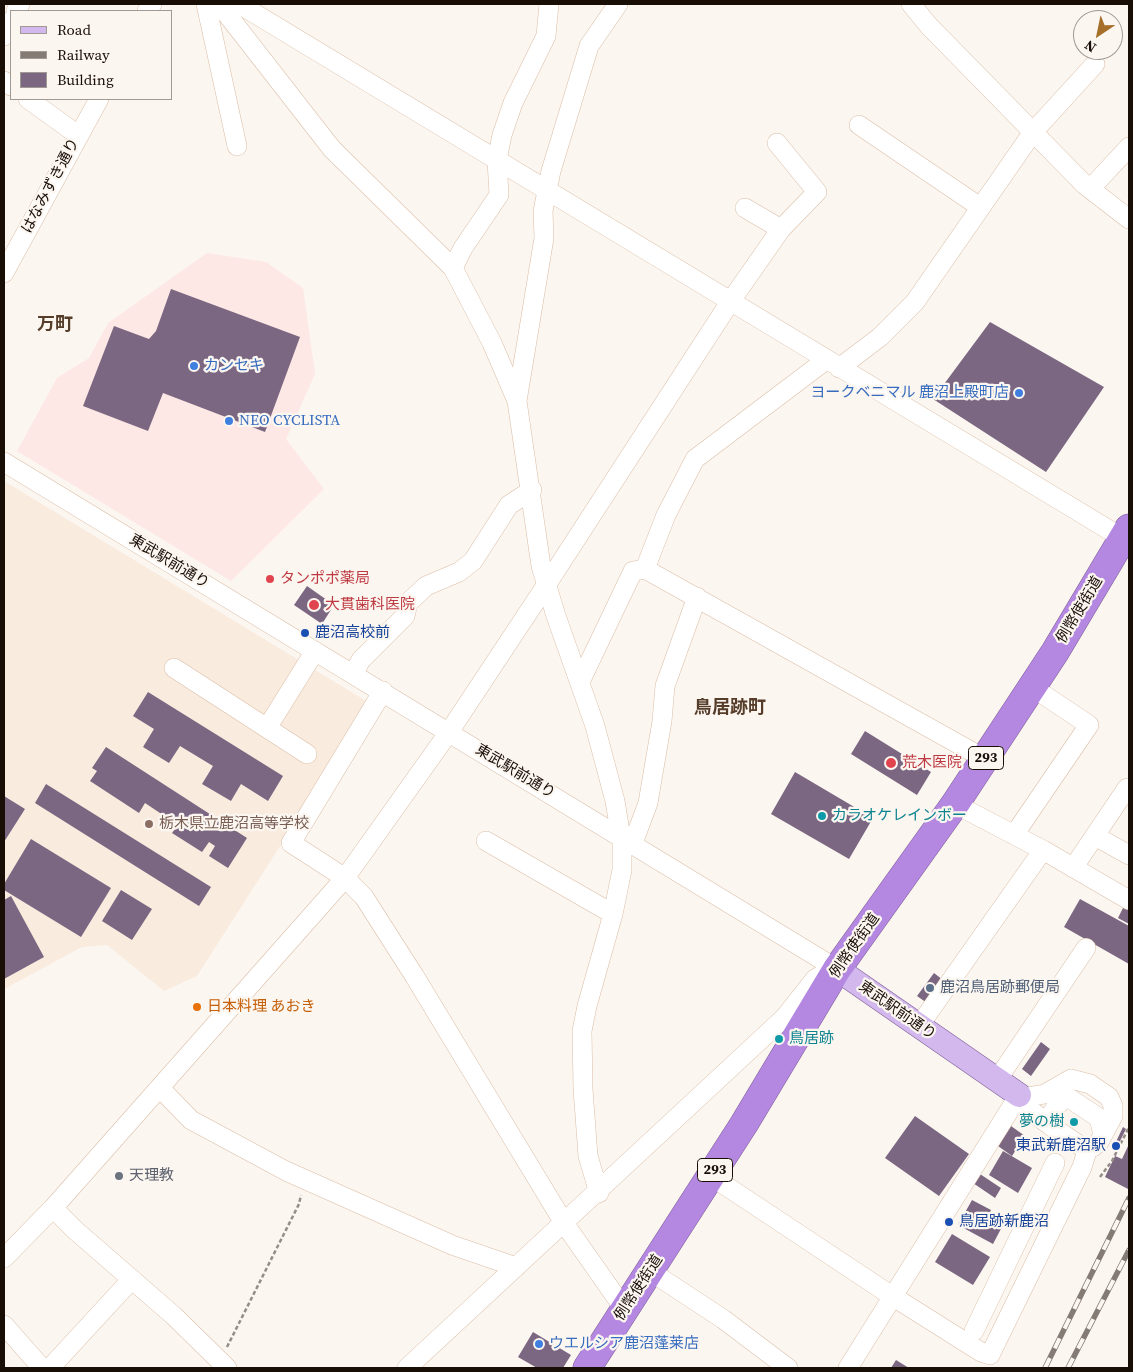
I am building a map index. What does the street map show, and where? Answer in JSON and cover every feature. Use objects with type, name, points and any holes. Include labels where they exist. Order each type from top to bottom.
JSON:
[{"type":"highway","name":"例幣使街道","points":[[588,1368],[711,1176],[837,969],[955,804],[1032,687],[1127,536]]},
{"type":"main road","name":"東武駅前通り","points":[[837,969],[1019,1095]]},
{"type":"street","points":[[206,4],[237,146]]},
{"type":"street","points":[[219,4],[332,149],[453,268],[492,343],[517,401],[532,490],[541,566],[556,616],[580,682],[626,839]]},
{"type":"street","points":[[239,4],[832,364],[1127,536]]},
{"type":"street","points":[[453,268],[462,248],[499,195],[497,160],[512,103],[546,36],[549,4]]},
{"type":"street","points":[[517,401],[544,238],[543,211],[551,170],[589,46],[618,4]]},
{"type":"street","points":[[910,4],[1032,132],[1090,189],[1129,219]]},
{"type":"street","points":[[4,36],[10,23]]},
{"type":"street","points":[[645,569],[666,515],[695,459],[832,364],[880,337],[915,302],[1032,132],[1095,64]]},
{"type":"street","points":[[29,100],[78,135]]},
{"type":"street","name":"はなみずき通り","points":[[4,273],[97,100]]},
{"type":"street","points":[[858,125],[980,207]]},
{"type":"street","points":[[4,1258],[54,1208],[86,1169],[345,878],[449,732],[730,302],[781,229],[817,192],[777,143]]},
{"type":"street","points":[[1090,189],[1129,147]]},
{"type":"street","points":[[745,208],[781,229]]},
{"type":"street","name":"東武駅前通り","points":[[4,462],[837,969]]},
{"type":"street","points":[[353,674],[361,660],[405,616],[408,603],[426,586],[459,572],[473,561],[509,505],[532,490]]},
{"type":"street","points":[[580,682],[633,571],[645,569],[985,759]]},
{"type":"street","points":[[599,1193],[588,1156],[583,1089],[582,1031],[587,1006],[613,914],[622,864],[622,843],[648,803],[662,721],[665,686],[697,597]]},
{"type":"street","points":[[267,728],[315,651]]},
{"type":"street","points":[[174,668],[307,754]]},
{"type":"street","points":[[1014,835],[1089,725],[1032,687]]},
{"type":"street","points":[[383,691],[291,843],[345,878],[364,897],[415,977],[564,1223],[625,1310]]},
{"type":"street","points":[[1073,868],[1126,788],[1129,790]]},
{"type":"street","points":[[955,804],[1043,850],[1129,900]]},
{"type":"street","points":[[1095,836],[1129,855]]},
{"type":"street","points":[[486,841],[613,914]]},
{"type":"street","points":[[919,1026],[1043,850]]},
{"type":"street","points":[[997,1080],[1086,948]]},
{"type":"street","points":[[406,1368],[599,1193],[785,1018],[815,979],[837,969]]},
{"type":"street","points":[[711,1176],[892,1296],[981,1352],[990,1355],[1048,1239],[1082,1167],[1088,1148],[1099,1142],[1114,1111],[1109,1097],[1090,1084],[1077,1080],[1062,1083],[1045,1094],[1027,1097],[1019,1095]]},
{"type":"street","points":[[160,1088],[191,1120],[304,1179],[452,1245],[516,1267]]},
{"type":"street","points":[[1045,1094],[1042,1107],[1048,1124]]},
{"type":"street","points":[[1019,1095],[1021,1102],[1048,1124],[1079,1145],[1088,1148]]},
{"type":"street","points":[[848,1368],[1019,1095]]},
{"type":"street","points":[[1048,1124],[1052,1113],[1061,1100],[1069,1098],[1099,1118],[1103,1134]]},
{"type":"street","points":[[974,1331],[1056,1163]]},
{"type":"street","points":[[54,1208],[75,1230],[174,1316],[224,1365]]},
{"type":"street","points":[[1024,1228],[1048,1239]]},
{"type":"street","points":[[650,1271],[723,1319],[767,1362],[788,1368]]},
{"type":"street","points":[[50,1368],[132,1279]]},
{"type":"street","points":[[4,1324],[42,1368]]},
{"type":"path","points":[[1100,1177],[1112,1161],[1129,1126]]},
{"type":"path","points":[[224,1365],[264,1271],[299,1204],[304,1179]]},
{"type":"shaded area","points":[[207,253],[266,262],[303,288],[315,374],[286,439],[324,489],[231,581],[17,451],[57,378],[89,358],[108,323]]},
{"type":"shaded area","name":"栃木県立鹿沼高等学校","points":[[4,481],[371,704],[197,976],[164,991],[107,945],[82,947],[4,989]]},
{"type":"building","name":"カンセキ","points":[[171,289],[300,337],[265,432],[163,393],[148,431],[83,406],[114,326],[149,339],[156,331]]},
{"type":"building","name":"ヨークベニマル 鹿沼上殿町店","points":[[990,322],[1104,387],[1046,472],[933,399]]},
{"type":"building","name":"大貫歯科医院","points":[[307,586],[334,605],[322,624],[294,605]]},
{"type":"building","points":[[148,692],[283,776],[268,801],[241,784],[231,801],[202,784],[213,766],[180,746],[169,763],[143,747],[154,729],[133,716]]},
{"type":"building","name":"荒木医院","points":[[865,731],[931,772],[917,795],[851,754]]},
{"type":"building","points":[[106,747],[247,838],[228,868],[209,856],[215,846],[209,842],[202,852],[172,833],[178,825],[145,803],[139,813],[90,781],[97,771],[92,768]]},
{"type":"building","name":"カラオケレインボー","points":[[795,772],[873,818],[849,859],[771,814]]},
{"type":"building","points":[[46,784],[211,887],[199,906],[35,803]]},
{"type":"building","points":[[4,796],[25,809],[4,842]]},
{"type":"building","points":[[31,839],[111,888],[81,937],[4,890],[4,884]]},
{"type":"building","points":[[121,890],[152,909],[132,940],[102,921]]},
{"type":"building","points":[[11,896],[44,957],[4,979],[4,900]]},
{"type":"building","points":[[1080,899],[1129,926],[1129,964],[1064,927]]},
{"type":"building","points":[[1126,902],[1129,904],[1129,924],[1118,918]]},
{"type":"building","name":"鹿沼鳥居跡郵便局","points":[[934,973],[943,980],[927,1003],[917,996]]},
{"type":"building","points":[[1041,1042],[1050,1049],[1031,1076],[1022,1069]]},
{"type":"building","points":[[915,1116],[969,1154],[939,1196],[885,1158]]},
{"type":"building","points":[[1011,1126],[1025,1136],[1012,1156],[998,1146]]},
{"type":"building","points":[[1123,1127],[1126,1129],[1116,1149],[1113,1148]]},
{"type":"building","points":[[1129,1144],[1128,1189],[1105,1177],[1115,1156],[1122,1159]]},
{"type":"building","points":[[1003,1151],[1032,1168],[1018,1193],[989,1175]]},
{"type":"building","points":[[980,1174],[1001,1188],[995,1198],[973,1183]]},
{"type":"building","points":[[972,1200],[991,1210],[988,1217],[1003,1225],[993,1244],[958,1225]]},
{"type":"building","points":[[952,1234],[990,1257],[973,1285],[935,1262]]},
{"type":"building","name":"ウエルシア鹿沼蓬莱店","points":[[533,1332],[571,1355],[563,1368],[537,1368],[518,1357]]},
{"type":"building","points":[[896,1360],[909,1368],[891,1368]]},
{"type":"railway","points":[[1045,1368],[1129,1198]]},
{"type":"railway","points":[[1068,1368],[1129,1250]]},
{"type":"place","name":"カンセキ","points":[[194,366]]},
{"type":"place","name":"ヨークベニマル 鹿沼上殿町店","points":[[1019,393]]},
{"type":"place","name":"NEO CYCLISTA","points":[[229,421]]},
{"type":"place","name":"タンポポ薬局","points":[[270,579]]},
{"type":"place","name":"大貫歯科医院","points":[[314,605]]},
{"type":"place","name":"鹿沼高校前","points":[[305,633]]},
{"type":"place","name":"荒木医院","points":[[891,763]]},
{"type":"place","name":"カラオケレインボー","points":[[822,816]]},
{"type":"place","name":"栃木県立鹿沼高等学校","points":[[149,824]]},
{"type":"place","name":"鹿沼鳥居跡郵便局","points":[[930,988]]},
{"type":"place","name":"日本料理 あおき","points":[[197,1007]]},
{"type":"place","name":"鳥居跡","points":[[779,1039]]},
{"type":"place","name":"夢の樹","points":[[1074,1122]]},
{"type":"place","name":"東武新鹿沼駅","points":[[1116,1146]]},
{"type":"place","name":"天理教","points":[[119,1176]]},
{"type":"place","name":"鳥居跡新鹿沼","points":[[949,1222]]},
{"type":"place","name":"ウエルシア鹿沼蓬莱店","points":[[539,1344]]},
{"type":"district","name":"万町","points":[[55,325]]},
{"type":"district","name":"鳥居跡町","points":[[730,708]]}]
